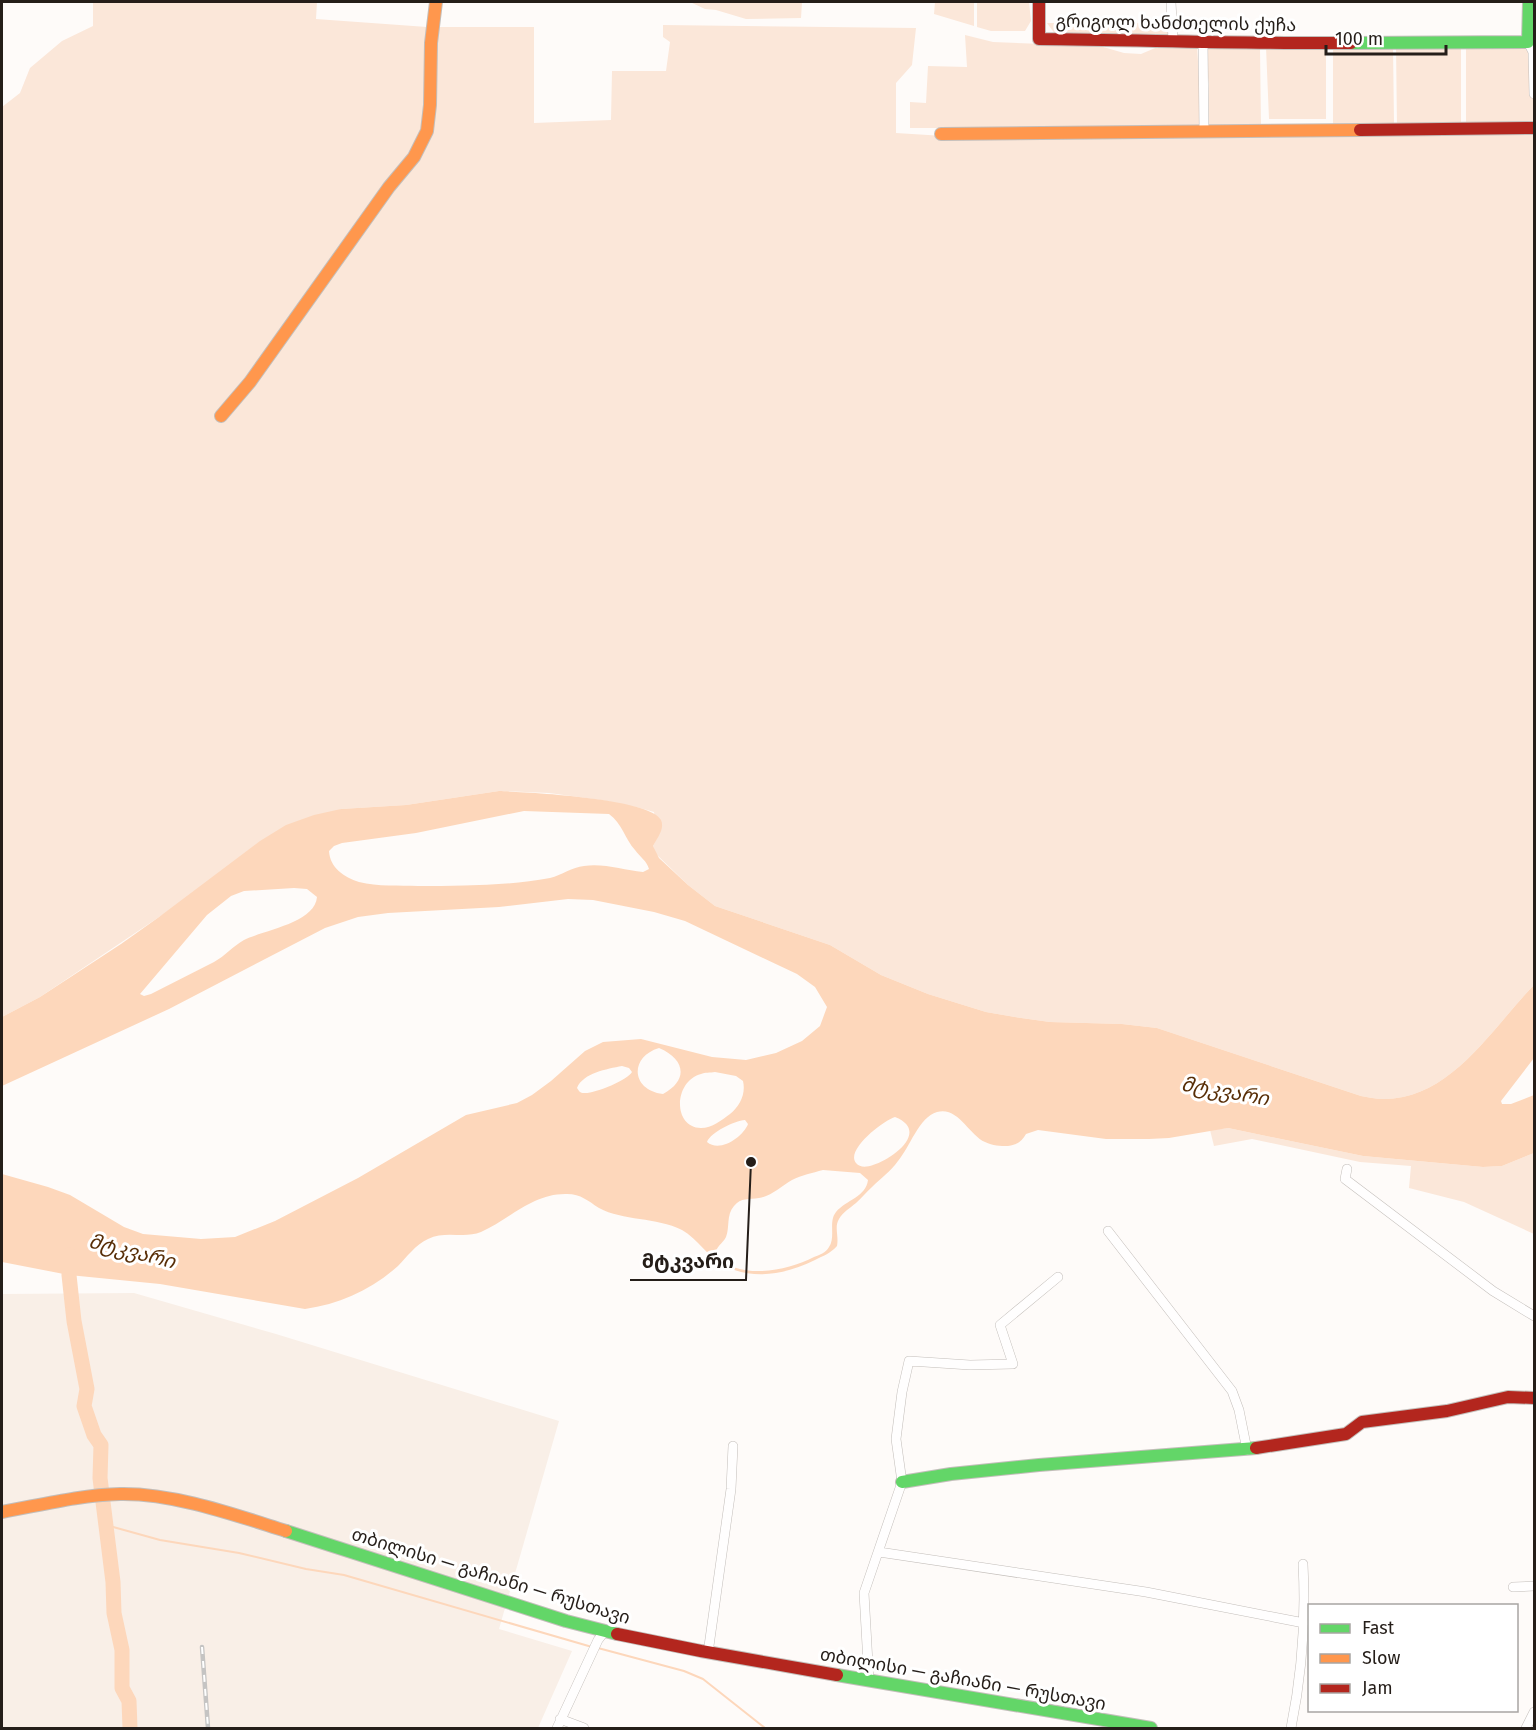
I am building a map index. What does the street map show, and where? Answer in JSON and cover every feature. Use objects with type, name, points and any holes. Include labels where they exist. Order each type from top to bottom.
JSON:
[{"type":"street","points":[[221,416],[250,382],[389,187],[414,157],[427,131],[430,105],[431,43],[436,2]]},
{"type":"street","name":"გრიგოლ ხანძთელის ქუჩა","points":[[1039,2],[1039,39],[1173,40],[1254,44],[1528,42]]},
{"type":"street","points":[[1171,2],[1173,40]]},
{"type":"street","points":[[1529,2],[1528,42],[1533,52],[1534,94]]},
{"type":"street","points":[[1203,41],[1204,131]]},
{"type":"street","points":[[941,134],[1534,128]]},
{"type":"street","points":[[1347,1169],[1345,1179],[1493,1292],[1534,1316]]},
{"type":"street","points":[[1108,1231],[1232,1391],[1239,1410],[1247,1450]]},
{"type":"street","points":[[869,1681],[864,1593],[902,1482],[896,1439],[902,1392],[909,1361],[970,1365],[1014,1364],[1000,1325],[1058,1277]]},
{"type":"street","points":[[902,1482],[951,1474],[1039,1465],[1247,1450],[1346,1434],[1362,1422],[1448,1411],[1508,1397],[1534,1398]]},
{"type":"street","points":[[708,1653],[731,1489],[733,1446]]},
{"type":"street","name":"თბილისი — გაჩიანი — რუსთავი","points":[[2,1512],[90,1496],[123,1494],[169,1499],[228,1513],[555,1617],[601,1636],[988,1703],[1151,1728]]},
{"type":"street","points":[[879,1552],[1146,1592],[1304,1623]]},
{"type":"street","points":[[1291,1728],[1299,1688],[1304,1623],[1303,1564]]},
{"type":"street","points":[[1513,1587],[1534,1586]]},
{"type":"street","points":[[584,1728],[558,1724],[601,1636]]},
{"type":"street","points":[[1526,1728],[1534,1712]]},
{"type":"shaded area","points":[[93,2],[317,2],[316,19],[427,27],[534,27],[534,123],[611,120],[612,71],[666,71],[670,42],[663,37],[663,25],[916,28],[912,65],[896,83],[896,133],[944,136],[1534,135],[1534,985],[1468,1058],[1430,1087],[1408,1096],[1384,1099],[1361,1096],[1157,1028],[1122,1024],[1050,1022],[1015,1017],[986,1012],[928,994],[881,975],[830,945],[715,906],[688,885],[655,853],[653,846],[657,838],[654,812],[601,800],[549,793],[499,791],[406,805],[341,809],[159,917],[40,997],[2,1017],[2,107],[20,93],[30,68],[62,41],[93,26]]},
{"type":"shaded area","points":[[690,2],[802,2],[801,18],[746,19],[705,9]]},
{"type":"shaded area","points":[[935,2],[974,2],[974,26],[934,14]]},
{"type":"shaded area","points":[[977,2],[1029,2],[1031,21],[1025,31],[991,31],[977,27]]},
{"type":"shaded area","points":[[1534,2],[1534,124],[1466,126],[1466,42],[1524,41]]},
{"type":"shaded area","points":[[1047,23],[1167,23],[1168,35],[1145,46],[1129,47],[1087,36],[1058,38]]},
{"type":"shaded area","points":[[965,35],[993,42],[1070,45],[1086,42],[1124,53],[1141,54],[1167,43],[1197,45],[1206,128],[910,128],[910,102],[926,103],[928,66],[967,67]]},
{"type":"shaded area","points":[[1461,44],[1461,128],[1397,128],[1396,45]]},
{"type":"shaded area","points":[[1266,47],[1326,47],[1326,119],[1269,119]]},
{"type":"shaded area","points":[[1333,47],[1393,47],[1394,123],[1333,124]]},
{"type":"shaded area","points":[[1204,48],[1260,48],[1261,125],[1208,129],[1209,84]]},
{"type":"shaded area","points":[[1228,1128],[1363,1156],[1483,1167],[1502,1166],[1534,1153],[1534,1234],[1464,1202],[1409,1188],[1411,1166],[1360,1162],[1252,1139],[1214,1146],[1210,1130]]},
{"type":"shaded area","points":[[134,1293],[559,1421],[499,1629],[572,1651],[538,1728],[2,1728],[2,1294]]},
{"type":"water","points":[[499,791],[586,798],[635,806],[652,812],[661,820],[661,830],[653,846],[659,858],[715,906],[830,945],[881,975],[928,994],[986,1012],[1015,1017],[1050,1022],[1122,1024],[1157,1028],[1372,1098],[1408,1096],[1430,1087],[1450,1074],[1486,1040],[1534,985],[1534,1058],[1501,1101],[1502,1104],[1511,1104],[1534,1095],[1534,1153],[1502,1166],[1483,1167],[1363,1156],[1228,1128],[1149,1139],[1106,1139],[1038,1130],[1026,1134],[1014,1145],[999,1146],[979,1138],[957,1117],[944,1111],[937,1112],[925,1120],[889,1172],[841,1217],[837,1225],[837,1246],[835,1248],[804,1265],[770,1274],[734,1270],[718,1262],[682,1230],[661,1223],[608,1212],[572,1194],[555,1195],[532,1202],[492,1227],[475,1234],[441,1235],[428,1239],[415,1248],[388,1275],[366,1289],[343,1300],[305,1309],[160,1284],[69,1275],[2,1262],[2,1174],[70,1195],[124,1227],[143,1234],[201,1239],[235,1237],[275,1221],[358,1178],[466,1115],[517,1103],[551,1081],[585,1051],[603,1042],[641,1039],[712,1057],[746,1060],[776,1053],[802,1041],[820,1026],[827,1007],[815,987],[797,974],[685,921],[654,912],[593,900],[568,899],[499,907],[388,913],[358,917],[325,928],[169,1009],[2,1086],[2,1017],[40,997],[121,944],[260,841],[286,825],[341,809],[406,805]],"holes":[[[524,811],[609,814],[649,869],[643,872],[591,865],[575,868],[550,878],[517,883],[451,886],[374,885],[353,880],[335,867],[329,851],[342,843],[416,833]],[[294,888],[307,889],[317,897],[308,913],[298,919],[244,940],[214,962],[151,994],[144,996],[140,994],[207,915],[231,896],[244,891]],[[659,1048],[668,1053],[679,1064],[680,1076],[677,1082],[663,1094],[652,1091],[640,1080],[638,1073],[642,1058]],[[622,1066],[629,1068],[632,1072],[610,1086],[589,1093],[580,1092],[577,1088],[590,1075]],[[715,1072],[736,1076],[743,1081],[744,1091],[734,1111],[705,1128],[692,1126],[685,1120],[680,1103],[681,1094],[686,1085],[692,1078],[703,1073]],[[895,1117],[905,1123],[909,1130],[909,1137],[905,1144],[890,1157],[871,1166],[860,1166],[854,1157],[856,1151],[867,1136]],[[745,1120],[748,1124],[731,1142],[718,1146],[707,1142],[718,1131],[735,1122]],[[823,1170],[860,1173],[868,1180],[864,1190],[836,1212],[831,1243],[826,1251],[791,1266],[764,1271],[738,1269],[716,1257],[717,1248],[726,1237],[730,1213],[737,1203],[768,1195],[803,1175]]]},
{"type":"waterway","points":[[69,1255],[74,1321],[87,1389],[84,1406],[94,1435],[101,1445],[100,1478],[113,1582],[114,1613],[122,1650],[122,1688],[129,1701],[130,1728]]},
{"type":"waterway","points":[[106,1525],[160,1540],[239,1553],[306,1569],[344,1575],[592,1647]]},
{"type":"waterway","points":[[598,1648],[684,1671],[703,1679],[765,1728]]},
{"type":"railway","points":[[202,1647],[208,1728]]},
{"type":"traffic: fast","points":[[1351,43],[1528,42],[1529,2]]},
{"type":"traffic: fast","points":[[902,1482],[951,1474],[1039,1465],[1256,1448]]},
{"type":"traffic: fast","points":[[286,1531],[566,1621],[617,1634]]},
{"type":"traffic: fast","points":[[837,1675],[1151,1728]]},
{"type":"traffic: slow","points":[[221,416],[250,382],[389,187],[414,157],[427,131],[430,105],[431,43],[436,2]]},
{"type":"traffic: slow","points":[[941,134],[1360,130]]},
{"type":"traffic: slow","points":[[2,1512],[90,1496],[141,1495],[204,1506],[286,1531]]},
{"type":"traffic: jam","points":[[1039,2],[1039,39],[1351,43]]},
{"type":"traffic: jam","points":[[1360,130],[1534,128]]},
{"type":"traffic: jam","points":[[1256,1448],[1346,1434],[1362,1422],[1447,1411],[1508,1397],[1534,1398]]},
{"type":"traffic: jam","points":[[617,1634],[837,1675]]},
{"type":"place","name":"მტკვარი","points":[[751,1162]]}]
